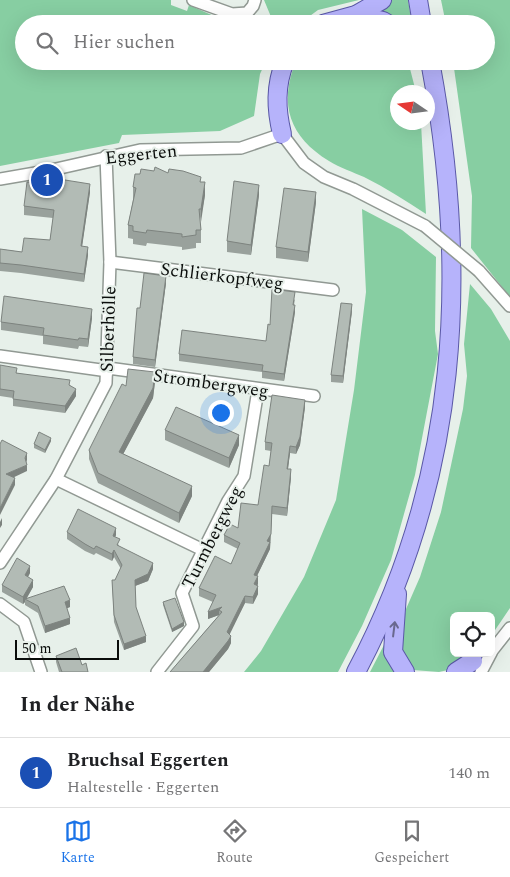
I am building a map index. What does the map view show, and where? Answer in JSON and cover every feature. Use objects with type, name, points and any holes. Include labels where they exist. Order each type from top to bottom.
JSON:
[{"type":"main road","points":[[356,15],[382,0]]},
{"type":"main road","points":[[418,0],[420,15]]},
{"type":"main road","points":[[282,70],[278,83],[277,114],[282,134]]},
{"type":"main road","points":[[356,672],[398,582],[429,479],[442,417],[448,367],[452,261],[450,202],[444,147],[429,70]]},
{"type":"main road","points":[[398,582],[393,652],[405,672]]},
{"type":"main road","points":[[456,672],[485,660]]},
{"type":"street","points":[[193,0],[232,14],[247,13],[254,6],[254,0]]},
{"type":"street","points":[[282,134],[304,163],[324,177],[353,189],[425,226],[479,271],[510,306]]},
{"type":"street","name":"Eggerten","points":[[0,179],[47,171],[106,156],[140,150],[241,148],[282,134]]},
{"type":"street","name":"Silberhölle","points":[[0,563],[56,479],[106,382],[108,369],[110,262],[106,156]]},
{"type":"street","name":"Schlierkopfweg","points":[[110,262],[333,290]]},
{"type":"street","name":"Strombergweg","points":[[0,356],[314,396]]},
{"type":"street","name":"Turmbergweg","points":[[157,672],[194,626],[182,593],[228,501],[244,476],[258,390]]},
{"type":"street","points":[[56,479],[203,550]]},
{"type":"street","points":[[0,604],[24,622],[41,672]]},
{"type":"street","points":[[485,660],[510,628]]},
{"type":"green space","points":[[0,0],[171,0],[171,5],[187,11],[189,5],[212,15],[15,15],[15,70],[262,70],[254,116],[220,131],[122,135],[119,143],[0,166]]},
{"type":"green space","points":[[264,0],[359,0],[318,10],[311,15],[270,15]]},
{"type":"green space","points":[[388,0],[408,0],[410,15],[386,15],[377,12]]},
{"type":"green space","points":[[441,0],[510,0],[510,297],[471,248],[472,196],[454,70],[495,70],[495,15],[444,15]]},
{"type":"green space","points":[[293,70],[410,70],[414,85],[390,85],[390,130],[421,130],[426,214],[372,181],[338,166],[316,152],[305,141],[291,118],[288,106],[288,92]]},
{"type":"green space","points":[[362,209],[402,230],[436,257],[435,331],[438,354],[415,475],[391,560],[362,626],[338,672],[244,672],[261,651],[304,577],[336,500],[354,390],[366,292]]},
{"type":"green space","points":[[470,284],[491,309],[510,341],[510,608],[495,630],[495,612],[450,612],[450,657],[468,657],[448,670],[439,672],[413,670],[402,656],[402,628],[406,609],[420,577],[441,512],[463,409],[467,376],[464,344]]},
{"type":"green space","points":[[385,643],[394,672],[370,672]]},
{"type":"building","points":[[155,167],[168,173],[169,169],[183,171],[201,177],[200,182],[205,182],[201,209],[199,209],[201,230],[196,230],[196,235],[182,237],[182,234],[147,230],[146,233],[133,231],[133,226],[128,225],[136,188],[133,187],[135,174],[140,174],[141,169],[154,171]]},
{"type":"building","points":[[58,180],[90,184],[81,246],[88,247],[84,274],[0,263],[0,249],[22,252],[24,238],[50,240],[54,210],[24,206],[27,182],[58,184]]},
{"type":"building","points":[[234,181],[259,185],[251,245],[227,241]]},
{"type":"building","points":[[284,188],[316,192],[308,252],[276,247]]},
{"type":"building","points":[[144,273],[166,276],[155,360],[133,357],[137,308],[140,308]]},
{"type":"building","points":[[272,289],[295,292],[293,305],[295,305],[284,374],[262,371],[263,365],[179,354],[182,330],[266,341],[268,324],[270,325]]},
{"type":"building","points":[[4,296],[92,309],[88,339],[79,338],[78,340],[43,335],[44,328],[1,322]]},
{"type":"building","points":[[341,303],[352,304],[343,376],[331,375]]},
{"type":"building","points":[[0,365],[17,368],[16,373],[70,380],[69,385],[76,389],[65,406],[13,399],[14,391],[0,389]]},
{"type":"building","points":[[128,369],[155,372],[153,388],[119,452],[192,486],[179,513],[98,473],[89,450],[122,384],[126,386]]},
{"type":"building","points":[[272,395],[305,400],[300,437],[296,447],[290,446],[287,469],[291,469],[287,508],[272,506],[271,534],[267,541],[270,542],[254,575],[258,576],[254,584],[258,586],[253,597],[245,596],[227,632],[231,636],[228,641],[203,672],[170,672],[222,612],[219,610],[222,607],[208,612],[216,595],[199,588],[215,556],[231,564],[240,543],[224,535],[230,524],[238,528],[241,503],[258,505],[264,465],[269,466],[272,443],[265,442]]},
{"type":"building","points":[[176,407],[239,435],[229,458],[165,430]]},
{"type":"building","points":[[39,432],[51,438],[45,450],[34,444]]},
{"type":"building","points":[[2,440],[27,453],[25,458],[27,465],[6,474],[15,478],[0,508],[0,444]]},
{"type":"building","points":[[78,509],[116,528],[113,536],[120,539],[117,545],[153,563],[148,574],[135,580],[136,607],[146,636],[124,644],[114,615],[112,580],[115,580],[122,565],[114,550],[112,554],[96,546],[94,549],[67,532]]},
{"type":"building","points":[[17,558],[30,566],[25,575],[33,580],[23,597],[2,585]]},
{"type":"building","points":[[64,586],[70,600],[65,602],[70,618],[45,626],[38,606],[25,599]]},
{"type":"building","points":[[175,598],[184,622],[172,629],[163,602]]},
{"type":"building","points":[[76,648],[82,665],[86,663],[88,672],[62,672],[56,656]]},
{"type":"place","name":"Bruchsal Eggerten","points":[[47,180]]}]
